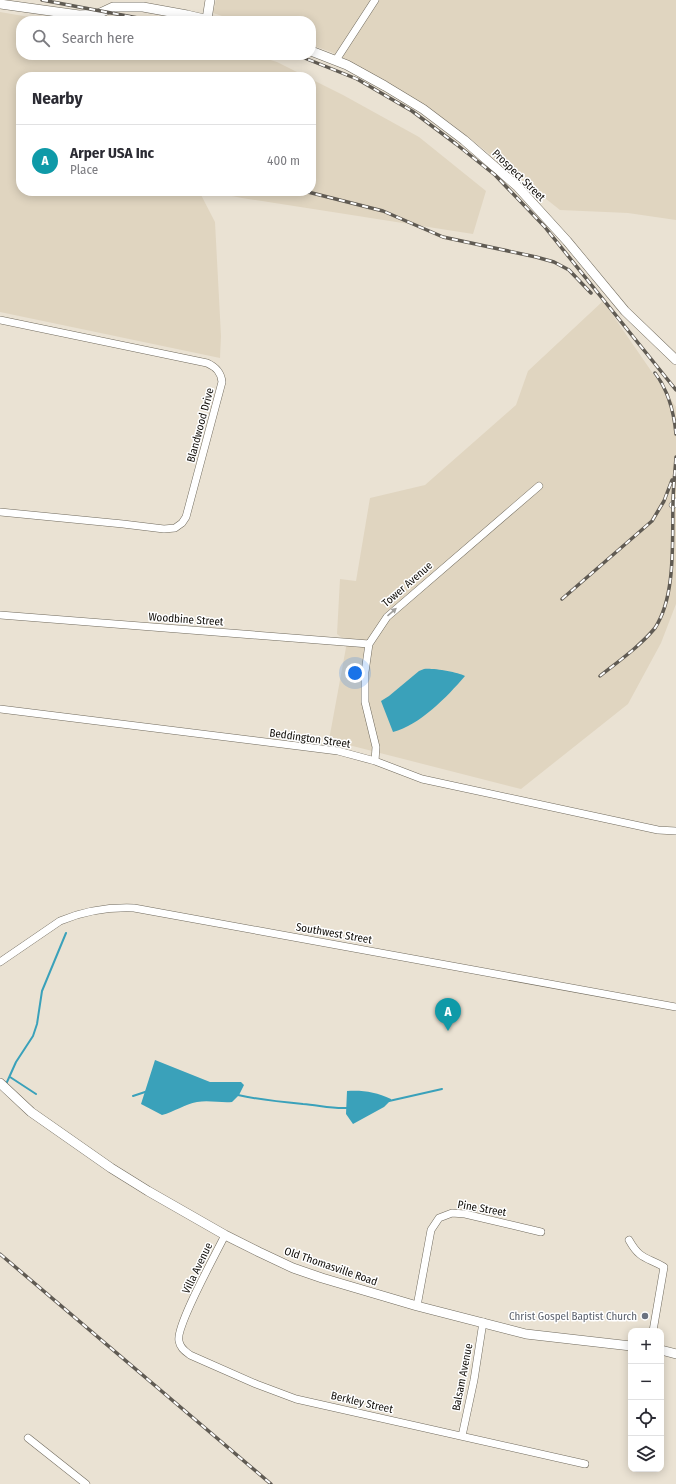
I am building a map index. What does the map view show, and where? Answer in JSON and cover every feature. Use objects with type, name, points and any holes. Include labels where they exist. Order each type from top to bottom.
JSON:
[{"type":"street","points":[[210,0],[210,16]]},
{"type":"street","points":[[336,60],[375,0]]},
{"type":"street","points":[[0,4],[79,15],[98,14],[114,4],[143,7],[195,16]]},
{"type":"street","name":"Prospect Street","points":[[316,53],[336,60],[385,86],[423,109],[464,140],[517,186],[567,241],[625,311],[676,360]]},
{"type":"street","name":"Blandwood Drive","points":[[0,320],[207,363],[216,368],[222,382],[186,517],[182,523],[175,528],[164,529],[0,512]]},
{"type":"street","name":"Tower Avenue","points":[[375,761],[376,747],[365,702],[365,672],[370,644],[387,617],[539,486]]},
{"type":"street","name":"Woodbine Street","points":[[0,615],[370,644]]},
{"type":"street","name":"Beddington Street","points":[[0,709],[338,751],[375,761],[422,779],[658,830],[676,831]]},
{"type":"street","name":"Southwest Street","points":[[0,962],[60,921],[70,916],[99,909],[116,907],[134,908],[676,1007]]},
{"type":"street","name":"Old Thomasville Road","points":[[0,1083],[31,1112],[78,1146],[148,1191],[225,1235],[293,1268],[417,1306],[526,1334],[628,1346]]},
{"type":"street","name":"Pine Street","points":[[417,1306],[431,1230],[439,1218],[452,1213],[464,1214],[541,1232]]},
{"type":"street","name":"Villa Avenue","points":[[188,1310],[225,1235]]},
{"type":"street","points":[[629,1240],[634,1250],[644,1258],[664,1267],[654,1328]]},
{"type":"street","name":"Berkley Street","points":[[188,1310],[178,1334],[179,1342],[183,1349],[205,1362],[256,1384],[296,1399],[585,1464]]},
{"type":"street","name":"Balsam Avenue","points":[[462,1436],[474,1380],[483,1322]]},
{"type":"street","points":[[664,1351],[676,1354]]},
{"type":"street","points":[[28,1438],[86,1484]]},
{"type":"shaded area","points":[[216,0],[676,0],[676,220],[628,213],[560,210],[449,122],[372,74],[331,52],[316,47],[316,16],[222,16],[213,13]]},
{"type":"shaded area","points":[[0,12],[24,16],[16,16],[16,60],[271,60],[297,72],[16,72],[16,196],[202,196],[215,222],[221,336],[220,358],[0,312]]},
{"type":"shaded area","points":[[316,82],[419,137],[486,191],[473,234],[232,196],[316,196]]},
{"type":"shaded area","points":[[603,301],[676,407],[676,604],[661,643],[628,704],[521,789],[329,740],[347,642],[337,634],[340,579],[356,581],[370,498],[425,485],[516,405],[528,371]]},
{"type":"water","points":[[424,669],[445,671],[465,676],[450,693],[423,717],[393,732],[381,701],[419,671]]},
{"type":"water","points":[[155,1060],[210,1082],[241,1082],[244,1085],[239,1095],[232,1102],[197,1102],[188,1104],[162,1115],[141,1104]]},
{"type":"water","points":[[347,1091],[369,1092],[391,1100],[384,1107],[353,1124],[346,1114]]},
{"type":"waterway","points":[[7,1082],[16,1062],[33,1036],[37,1024],[42,991],[66,933]]},
{"type":"waterway","points":[[10,1077],[36,1094]]},
{"type":"waterway","points":[[389,1101],[442,1089]]},
{"type":"waterway","points":[[133,1096],[148,1091]]},
{"type":"waterway","points":[[238,1095],[279,1102],[347,1108]]},
{"type":"railway","points":[[42,0],[127,16]]},
{"type":"railway","points":[[310,60],[357,79],[412,111],[495,175],[544,226],[676,390]]},
{"type":"railway","points":[[316,194],[383,211],[443,237],[554,262],[569,270],[591,293]]},
{"type":"railway","points":[[655,373],[660,380],[670,402],[676,434]]},
{"type":"railway","points":[[600,676],[629,654],[655,628],[662,615],[667,600],[672,568],[673,497],[676,457]]},
{"type":"railway","points":[[562,599],[652,521],[664,501],[672,480]]},
{"type":"railway","points":[[0,1254],[271,1484]]},
{"type":"place","name":"Arper USA Inc","points":[[448,1031]]},
{"type":"place","name":"Christ Gospel Baptist Church","points":[[645,1316]]}]
